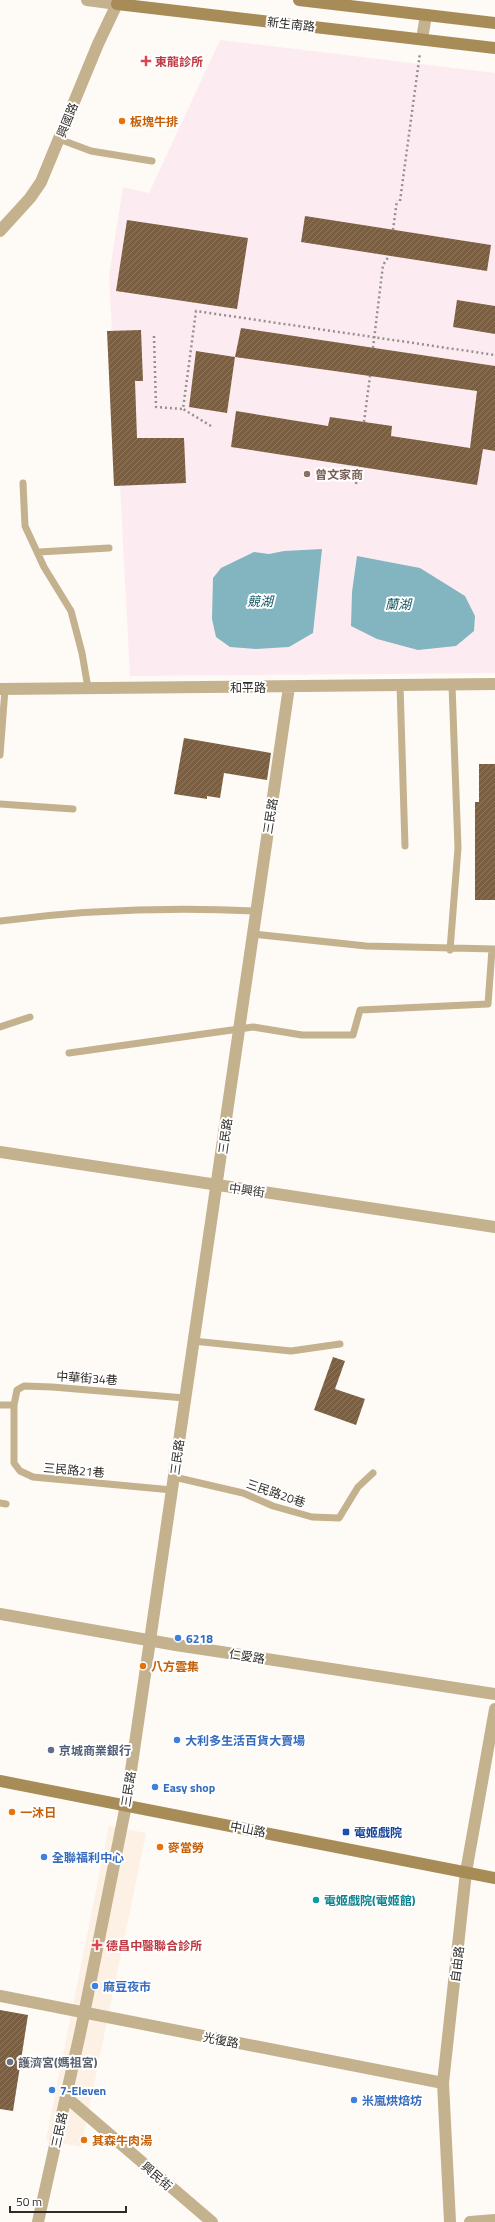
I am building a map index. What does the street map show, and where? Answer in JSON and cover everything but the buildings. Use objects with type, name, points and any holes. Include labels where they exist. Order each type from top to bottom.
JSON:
[{"type":"main road","name":"新生南路","points":[[299,0],[495,23]]},
{"type":"main road","name":"新生南路","points":[[118,2],[495,48]]},
{"type":"main road","name":"中山路","points":[[0,1781],[495,1878]]},
{"type":"street","name":"新生南路","points":[[87,0],[118,2]]},
{"type":"street","name":"興國路","points":[[0,231],[22,208],[41,182],[98,44],[118,2]]},
{"type":"street","points":[[422,39],[426,15]]},
{"type":"street","name":"和平路","points":[[2,689],[495,684]]},
{"type":"street","name":"三民路","points":[[38,2222],[84,2013],[126,1805],[289,687]]},
{"type":"street","name":"中興街","points":[[0,1152],[495,1227]]},
{"type":"street","name":"仁愛路","points":[[0,1614],[151,1640],[495,1694]]},
{"type":"street","name":"自由路","points":[[450,2222],[443,2083],[466,1872],[495,1709]]},
{"type":"street","name":"光復路","points":[[0,1996],[443,2083]]},
{"type":"street","name":"興民街","points":[[66,2097],[212,2222]]},
{"type":"street","points":[[470,2222],[495,2220]]},
{"type":"lane","points":[[59,139],[91,151],[152,161]]},
{"type":"lane","points":[[23,483],[25,526],[39,552],[44,567],[71,612],[82,653],[88,688]]},
{"type":"lane","points":[[39,552],[109,548]]},
{"type":"lane","points":[[400,685],[405,846]]},
{"type":"lane","points":[[450,950],[458,848],[452,685]]},
{"type":"lane","points":[[0,755],[2,689]]},
{"type":"lane","points":[[0,804],[73,809]]},
{"type":"lane","points":[[0,921],[57,914],[140,910],[256,910]]},
{"type":"lane","points":[[69,1053],[253,1027],[302,1034],[353,1034],[360,1010],[488,1004],[493,949],[450,950],[366,946],[253,934]]},
{"type":"lane","points":[[0,1027],[30,1017]]},
{"type":"lane","points":[[193,1341],[291,1351],[340,1344]]},
{"type":"lane","name":"中華街34巷","points":[[14,1405],[17,1390],[24,1386],[98,1390],[185,1398]]},
{"type":"lane","points":[[0,1405],[14,1405]]},
{"type":"lane","name":"三民路21巷","points":[[14,1405],[14,1464],[20,1471],[33,1478],[172,1490]]},
{"type":"lane","name":"三民路20巷","points":[[174,1478],[243,1493],[273,1506],[312,1517],[329,1519],[340,1518],[358,1487],[373,1473]]},
{"type":"path","points":[[400,201],[419,66]]},
{"type":"path","points":[[393,230],[397,200]]},
{"type":"path","points":[[373,348],[383,265],[389,256]]},
{"type":"path","points":[[183,409],[196,311],[495,355]]},
{"type":"path","points":[[154,336],[156,407],[183,409],[211,426]]},
{"type":"path","points":[[364,422],[370,376]]},
{"type":"path","points":[[356,484],[358,467]]},
{"type":"shaded area","name":"曾文家商","points":[[220,40],[495,73],[495,673],[130,676],[109,276],[123,187],[149,193]]},
{"type":"shaded area","name":"麻豆夜市","points":[[109,1826],[146,1833],[81,2147],[46,2140]]},
{"type":"water","name":"競湖","points":[[322,549],[313,633],[289,647],[256,649],[230,647],[216,637],[212,619],[213,578],[221,568],[254,552],[269,554],[284,551]]},
{"type":"water","name":"蘭湖","points":[[357,556],[420,568],[465,596],[475,616],[474,631],[456,646],[418,650],[377,639],[351,626],[352,592]]},
{"type":"place","name":"東龍診所","points":[[146,61]]},
{"type":"place","name":"板塊牛排","points":[[122,121]]},
{"type":"place","name":"曾文家商","points":[[307,474]]},
{"type":"place","name":"6218","points":[[178,1638]]},
{"type":"place","name":"八方雲集","points":[[143,1666]]},
{"type":"place","name":"大利多生活百貨大賣場","points":[[177,1740]]},
{"type":"place","name":"京城商業銀行","points":[[51,1750]]},
{"type":"place","name":"Easy shop","points":[[155,1787]]},
{"type":"place","name":"一沐日","points":[[12,1812]]},
{"type":"place","name":"電姬戲院","points":[[346,1832]]},
{"type":"place","name":"麥當勞","points":[[160,1847]]},
{"type":"place","name":"全聯福利中心","points":[[44,1857]]},
{"type":"place","name":"電姬戲院(電姬館)","points":[[316,1900]]},
{"type":"place","name":"德昌中醫聯合診所","points":[[97,1945]]},
{"type":"place","name":"麻豆夜市","points":[[95,1986]]},
{"type":"place","name":"護濟宮(媽祖宮)","points":[[10,2062]]},
{"type":"place","name":"7-Eleven","points":[[52,2090]]},
{"type":"place","name":"米嵐烘焙坊","points":[[354,2100]]},
{"type":"place","name":"其森牛肉湯","points":[[84,2140]]}]
